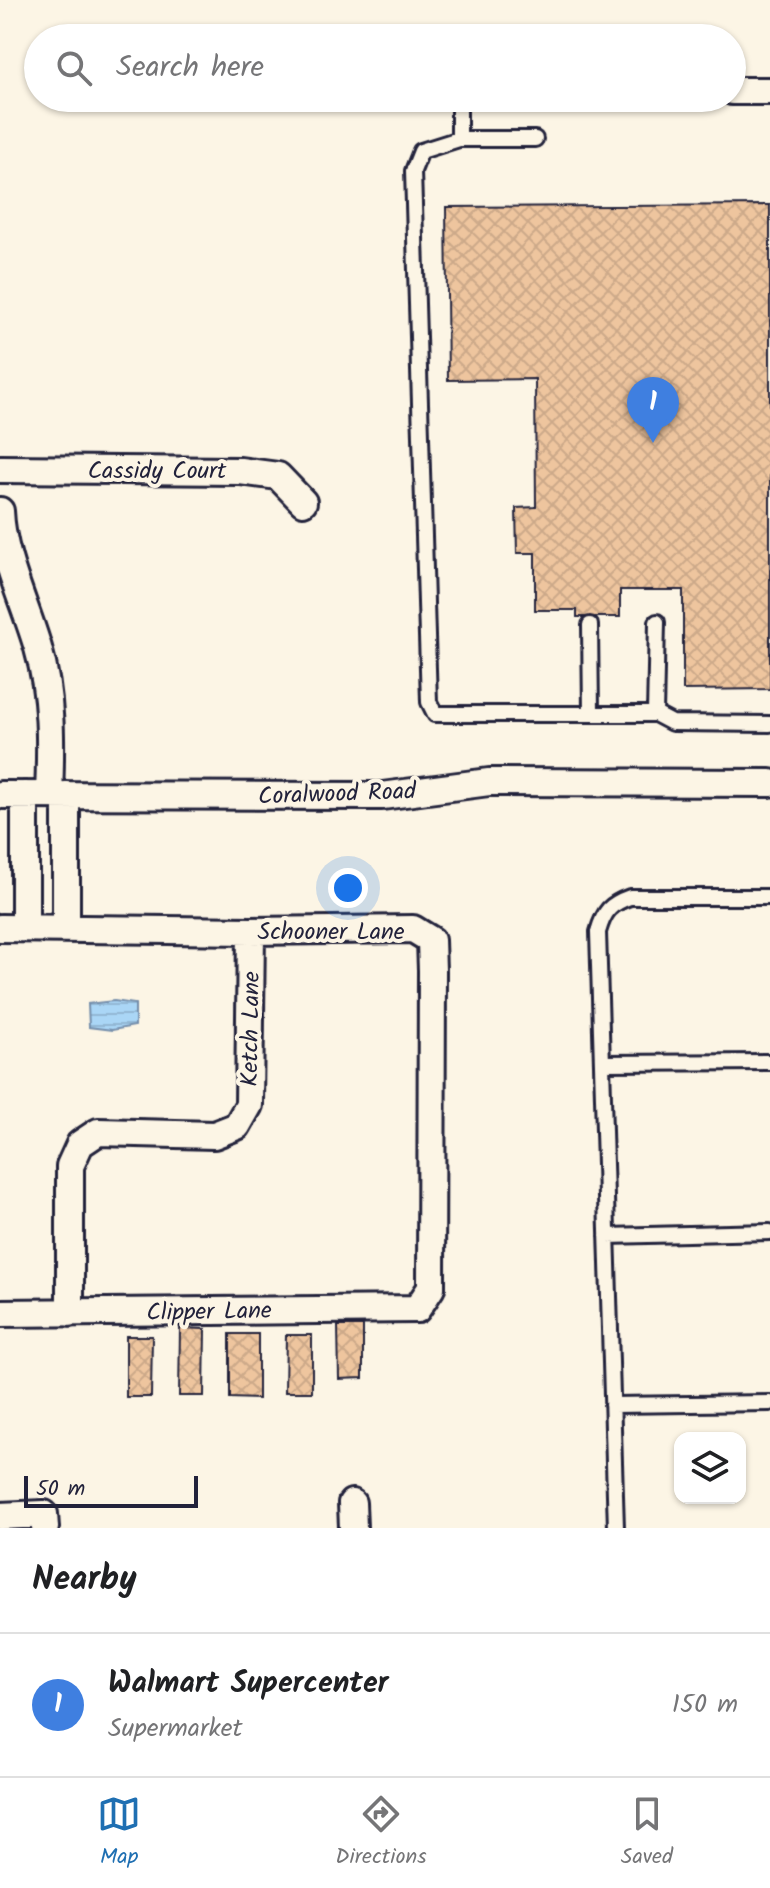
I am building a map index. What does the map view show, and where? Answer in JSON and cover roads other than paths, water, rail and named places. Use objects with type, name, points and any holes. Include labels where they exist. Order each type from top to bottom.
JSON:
[{"type":"street","points":[[746,91],[770,91]]},
{"type":"street","name":"Cassidy Court","points":[[0,469],[240,471],[278,476],[303,502]]},
{"type":"street","points":[[0,511],[10,563],[39,649],[52,735],[35,795],[12,928]]},
{"type":"street","name":"Coralwood Road","points":[[35,795],[382,796],[489,782],[770,783]]},
{"type":"street","points":[[35,795],[66,928]]},
{"type":"street","name":"Schooner Lane","points":[[12,928],[251,931],[413,929],[431,940],[431,1288],[417,1309]]},
{"type":"street","name":"Ketch Lane","points":[[70,1313],[70,1166],[80,1144],[98,1132],[214,1135],[237,1126],[249,1105],[251,931]]},
{"type":"street","name":"Clipper Lane","points":[[0,1313],[417,1309]]},
{"type":"street","points":[[0,1516],[44,1521]]},
{"type":"lane","points":[[459,112],[459,139]]},
{"type":"lane","points":[[535,139],[459,139],[421,151],[413,171],[429,702],[435,714],[655,714],[672,723],[770,724]]},
{"type":"lane","points":[[655,714],[657,622]]},
{"type":"lane","points":[[590,625],[591,713]]},
{"type":"lane","points":[[616,1528],[598,932],[603,915],[613,903],[630,897],[770,897]]},
{"type":"lane","points":[[602,1063],[770,1062]]},
{"type":"lane","points":[[607,1236],[770,1232]]},
{"type":"lane","points":[[612,1405],[770,1403]]},
{"type":"water","points":[[114,1001],[135,1004],[135,1026],[112,1030],[89,1027],[88,1004]]},
{"type":"place","name":"Walmart Supercenter","points":[[653,443]]}]
